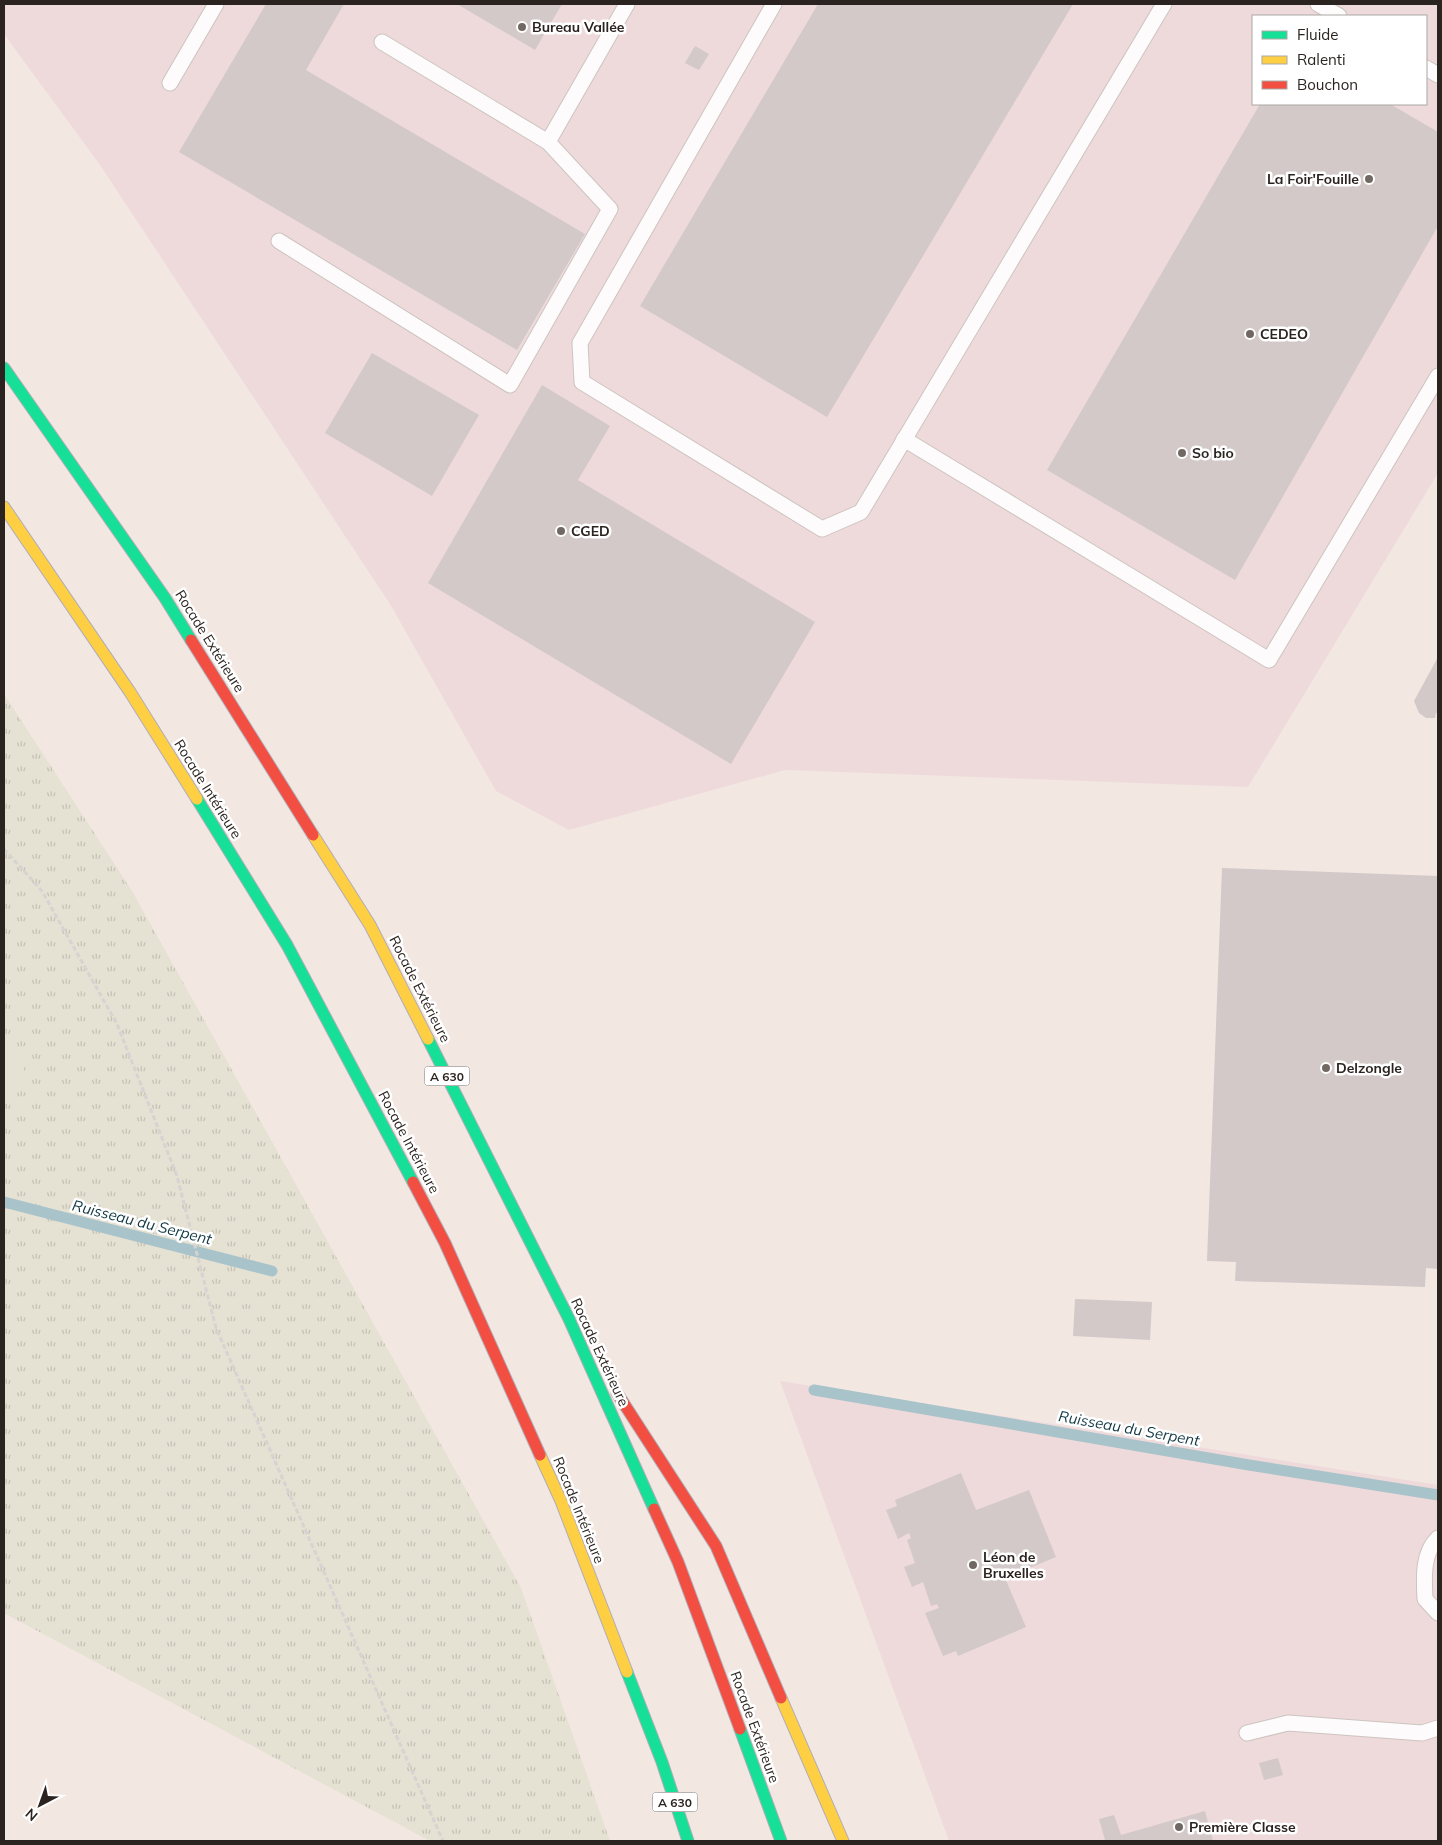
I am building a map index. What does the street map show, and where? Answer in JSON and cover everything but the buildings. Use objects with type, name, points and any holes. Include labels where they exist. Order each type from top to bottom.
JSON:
[{"type":"highway","name":"Rocade Extérieure","points":[[4,368],[165,598],[370,925],[569,1319],[678,1562],[781,1841]]},
{"type":"highway","name":"Rocade Intérieure","points":[[4,507],[130,692],[287,946],[445,1243],[561,1501],[662,1762],[688,1841]]},
{"type":"highway","points":[[569,1319],[716,1546],[843,1841]]},
{"type":"lane","points":[[170,83],[216,4]]},
{"type":"lane","points":[[548,142],[627,4]]},
{"type":"lane","points":[[774,4],[580,343],[582,382],[822,529],[861,512],[1164,4]]},
{"type":"lane","points":[[1318,4],[1337,15]]},
{"type":"lane","points":[[279,241],[510,385],[610,209],[548,142],[382,42]]},
{"type":"lane","points":[[1427,69],[1438,75]]},
{"type":"lane","points":[[904,439],[1269,660],[1438,376]]},
{"type":"lane","points":[[1438,1538],[1428,1555],[1424,1577],[1425,1599],[1438,1613]]},
{"type":"lane","points":[[1247,1733],[1288,1722],[1422,1733],[1438,1728]]},
{"type":"path","points":[[4,849],[42,891],[117,1024],[177,1176],[216,1328],[443,1841]]},
{"type":"shaded area","points":[[4,4],[1438,4],[1438,473],[1248,787],[785,770],[569,830],[496,791],[390,604],[100,165],[4,34]]},
{"type":"shaded area","points":[[780,1381],[1438,1485],[1438,1841],[949,1841]]},
{"type":"green space","points":[[4,694],[132,891],[521,1588],[610,1841],[430,1841],[4,1613]]},
{"type":"green space","points":[[4,1034],[32,1084],[4,1101]]},
{"type":"waterway","name":"Ruisseau du Serpent","points":[[4,1202],[272,1271]]},
{"type":"waterway","name":"Ruisseau du Serpent","points":[[814,1390],[1249,1465],[1438,1495]]},
{"type":"traffic: fast","points":[[4,368],[165,598],[191,640]]},
{"type":"traffic: fast","points":[[197,799],[287,945],[413,1182]]},
{"type":"traffic: fast","points":[[428,1039],[569,1319],[654,1509]]},
{"type":"traffic: fast","points":[[627,1672],[662,1762],[688,1841]]},
{"type":"traffic: fast","points":[[740,1729],[781,1841]]},
{"type":"traffic: slow","points":[[4,507],[130,692],[197,799]]},
{"type":"traffic: slow","points":[[313,835],[370,925],[428,1039]]},
{"type":"traffic: slow","points":[[540,1455],[561,1501],[627,1672]]},
{"type":"traffic: slow","points":[[781,1698],[843,1841]]},
{"type":"traffic: jam","points":[[191,640],[313,835]]},
{"type":"traffic: jam","points":[[413,1182],[445,1243],[540,1455]]},
{"type":"traffic: jam","points":[[617,1393],[716,1546],[781,1698]]},
{"type":"traffic: jam","points":[[654,1509],[678,1562],[740,1729]]},
{"type":"place","name":"Bureau Vallée","points":[[522,27]]},
{"type":"place","name":"La Foir'Fouille","points":[[1369,179]]},
{"type":"place","name":"CEDEO","points":[[1250,334]]},
{"type":"place","name":"So bio","points":[[1182,453]]},
{"type":"place","name":"CGED","points":[[561,531]]},
{"type":"place","name":"Delzongle","points":[[1326,1068]]},
{"type":"place","name":"Léon de Bruxelles","points":[[973,1565]]},
{"type":"place","name":"Première Classe","points":[[1179,1827]]}]
